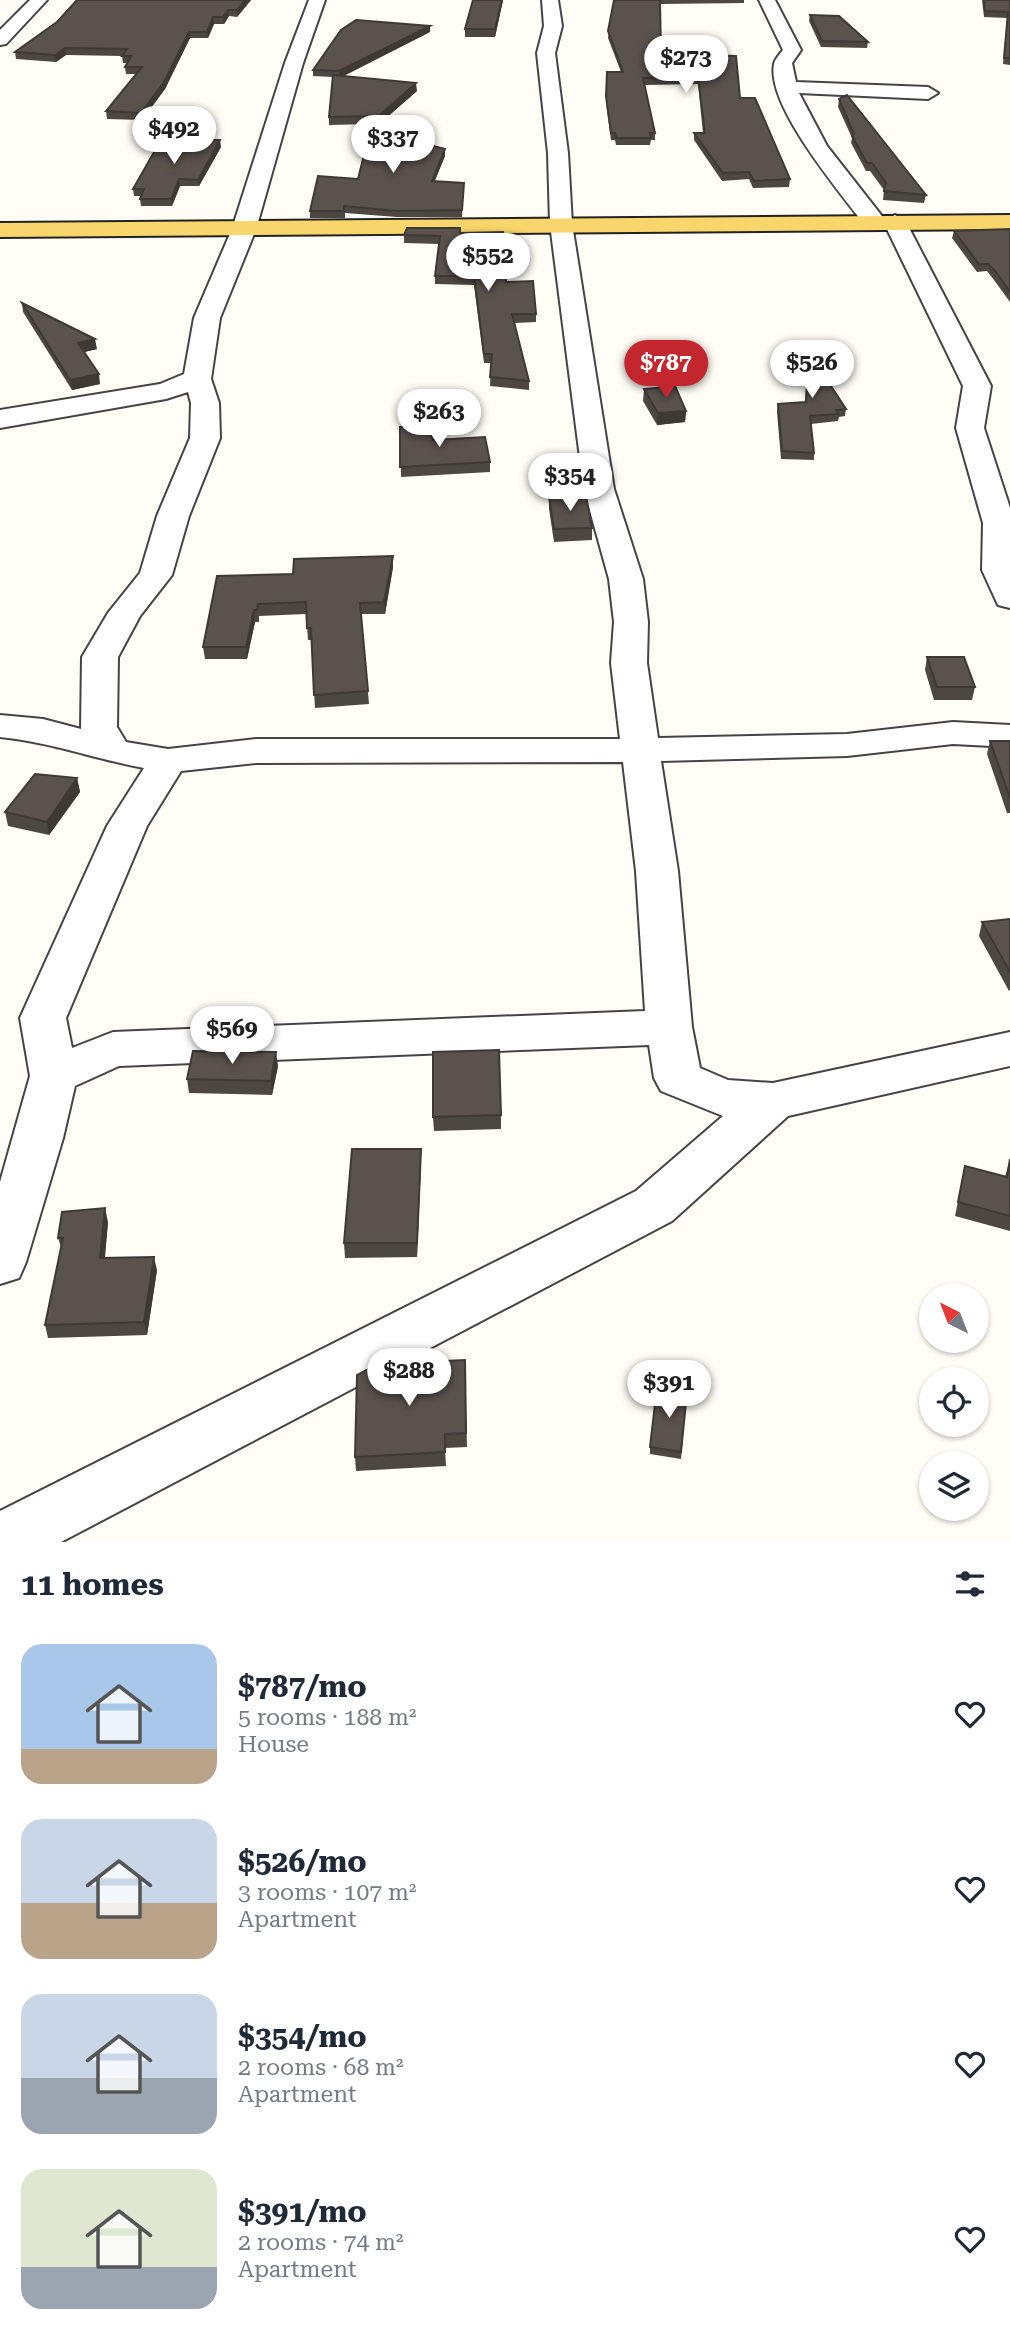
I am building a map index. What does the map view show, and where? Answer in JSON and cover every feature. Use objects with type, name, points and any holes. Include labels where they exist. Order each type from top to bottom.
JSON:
[{"type":"main road","points":[[0,230],[1010,222]]},
{"type":"street","points":[[0,40],[39,0]]},
{"type":"street","points":[[113,751],[98,727],[100,657],[125,613],[156,575],[173,516],[205,438],[205,403],[197,379],[207,318],[244,229],[294,63],[317,0]]},
{"type":"street","points":[[550,0],[553,26],[546,53],[558,153],[561,224],[599,489],[626,579],[631,622],[629,663],[638,750],[657,871],[669,1027],[678,1078],[722,1098],[773,1101],[1010,1049]]},
{"type":"street","points":[[767,0],[792,50],[783,63],[785,87],[807,131],[885,223],[977,386],[970,428],[999,523],[998,570],[1010,597]]},
{"type":"street","points":[[785,87],[928,93]]},
{"type":"street","points":[[0,419],[166,391],[197,379]]},
{"type":"street","points":[[0,726],[43,730],[113,751],[168,761],[257,751],[638,750],[847,745],[953,733],[1010,736]]},
{"type":"street","points":[[0,1262],[54,1076],[43,1018],[127,826],[168,761]]},
{"type":"street","points":[[54,1076],[113,1049],[669,1027]]},
{"type":"street","points":[[0,1542],[654,1206],[773,1101]]},
{"type":"building","points":[[77,0],[245,0],[237,10],[228,10],[223,17],[213,17],[207,32],[189,32],[164,82],[141,113],[106,111],[142,67],[125,67],[131,56],[122,56],[127,49],[65,48],[55,55],[15,52],[57,22]]},
{"type":"building","points":[[473,0],[502,0],[495,29],[465,29]]},
{"type":"building","points":[[614,0],[660,0],[661,54],[736,56],[740,98],[755,98],[790,179],[754,181],[749,172],[723,173],[694,133],[705,133],[698,77],[643,78],[655,133],[650,133],[651,138],[616,138],[615,133],[611,133],[606,96],[607,72],[623,72],[608,31]]},
{"type":"building","points":[[984,0],[1010,0],[1010,58],[1004,58],[1008,12],[985,11]]},
{"type":"building","points":[[810,15],[839,16],[868,42],[822,41]]},
{"type":"building","points":[[356,20],[430,26],[339,71],[313,70],[341,30]]},
{"type":"building","points":[[333,75],[416,83],[379,116],[329,117]]},
{"type":"building","points":[[847,95],[926,195],[884,191],[886,183],[872,163],[867,163],[852,136],[854,134],[839,99]]},
{"type":"building","points":[[373,119],[417,119],[416,135],[433,136],[433,146],[445,149],[432,181],[464,183],[462,210],[397,211],[344,206],[344,211],[310,211],[318,176],[358,179]]},
{"type":"building","points":[[161,140],[220,140],[198,180],[179,179],[171,199],[140,199],[144,189],[133,189]]},
{"type":"building","points":[[407,228],[460,228],[460,233],[503,232],[506,282],[533,281],[536,314],[512,314],[529,381],[490,377],[492,354],[484,354],[474,276],[435,276],[440,236],[404,235]]},
{"type":"building","points":[[1010,229],[1010,292],[988,264],[979,264],[954,231]]},
{"type":"building","points":[[22,303],[95,339],[78,343],[99,374],[70,380]]},
{"type":"building","points":[[809,345],[843,347],[841,376],[825,377],[846,409],[836,410],[839,414],[810,416],[814,453],[782,451],[778,404],[806,402]]},
{"type":"building","points":[[675,386],[686,411],[658,413],[644,389]]},
{"type":"building","points":[[428,425],[433,440],[485,437],[490,462],[400,467],[400,427]]},
{"type":"building","points":[[586,496],[592,528],[554,529],[549,497]]},
{"type":"building","points":[[393,556],[384,602],[360,603],[368,691],[314,695],[311,628],[307,628],[306,602],[258,604],[257,610],[254,610],[246,647],[203,647],[217,576],[293,574],[294,559]]},
{"type":"building","points":[[927,657],[964,657],[975,687],[937,687]]},
{"type":"building","points":[[990,741],[1010,741],[1010,798]]},
{"type":"building","points":[[35,774],[77,778],[47,822],[5,812]]},
{"type":"building","points":[[1010,919],[1010,972],[982,922]]},
{"type":"building","points":[[499,1050],[501,1115],[433,1117],[433,1052]]},
{"type":"building","points":[[193,1051],[276,1052],[271,1081],[187,1079]]},
{"type":"building","points":[[352,1149],[421,1149],[417,1243],[344,1243]]},
{"type":"building","points":[[1010,1159],[1010,1216],[958,1202],[965,1166],[1007,1177]]},
{"type":"building","points":[[105,1208],[100,1258],[154,1257],[144,1322],[45,1325],[63,1238],[58,1238],[62,1212]]},
{"type":"building","points":[[465,1360],[466,1433],[445,1434],[445,1452],[355,1457],[357,1375],[378,1364]]},
{"type":"building","points":[[657,1387],[687,1392],[681,1452],[650,1447]]}]
